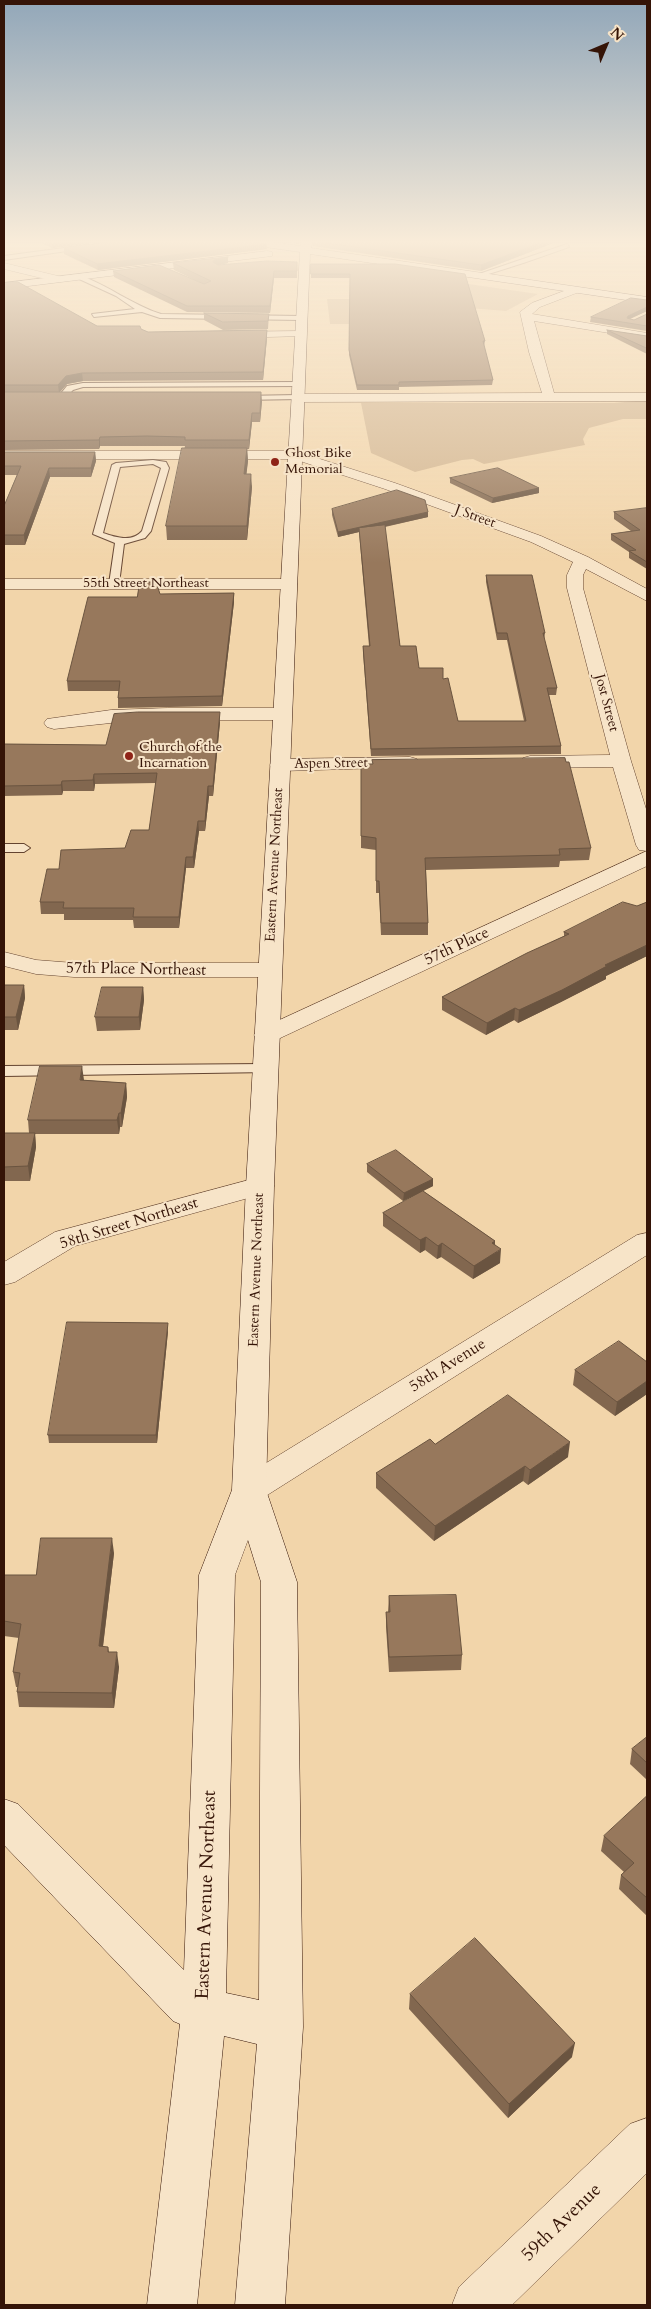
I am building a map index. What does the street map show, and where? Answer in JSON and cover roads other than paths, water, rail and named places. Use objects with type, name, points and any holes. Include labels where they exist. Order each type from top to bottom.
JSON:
[{"type":"street","name":"Eastern Avenue Northeast","points":[[172,2305],[204,2011],[216,1575],[249,1490],[265,1069],[300,348]]},
{"type":"street","points":[[535,348],[549,397]]},
{"type":"street","points":[[298,393],[647,397]]},
{"type":"street","name":"J Street","points":[[4,455],[295,455],[390,486],[545,543],[582,560],[647,596]]},
{"type":"street","name":"Jost Street","points":[[582,560],[575,575],[575,588],[621,761],[647,845]]},
{"type":"street","name":"55th Street Northeast","points":[[4,584],[289,584]]},
{"type":"street","points":[[54,723],[87,717],[122,714],[282,714]]},
{"type":"street","points":[[514,762],[621,761]]},
{"type":"street","name":"Aspen Street","points":[[280,765],[426,763]]},
{"type":"street","name":"57th Place","points":[[267,1036],[647,858]]},
{"type":"street","name":"57th Place Northeast","points":[[4,959],[36,967],[74,970],[270,970]]},
{"type":"street","name":"58th Street Northeast","points":[[4,1275],[65,1239],[260,1186]]},
{"type":"street","name":"58th Avenue","points":[[249,1490],[647,1242]]},
{"type":"street","name":"Eastern Avenue Northeast","points":[[249,1490],[279,1582],[281,2027],[260,2305]]},
{"type":"street","points":[[4,1817],[127,1945],[189,2006],[204,2011],[281,2027]]},
{"type":"street","name":"59th Avenue","points":[[477,2305],[647,2141]]},
{"type":"lane","points":[[267,384],[258,386],[255,390],[259,395],[270,398]]},
{"type":"lane","points":[[62,397],[70,388],[83,385],[267,384],[298,393]]},
{"type":"lane","points":[[235,398],[270,398],[298,393]]},
{"type":"lane","points":[[52,397],[91,397]]},
{"type":"lane","points":[[153,462],[163,464],[165,468],[146,531],[142,536],[120,542],[98,534],[116,465],[153,462]]},
{"type":"lane","points":[[114,584],[120,542]]},
{"type":"lane","points":[[4,848],[24,848]]},
{"type":"lane","points":[[4,1071],[265,1069]]},
{"type":"place","name":"Ghost Bike Memorial","points":[[275,462]]},
{"type":"place","name":"Church of the Incarnation","points":[[129,756]]}]
